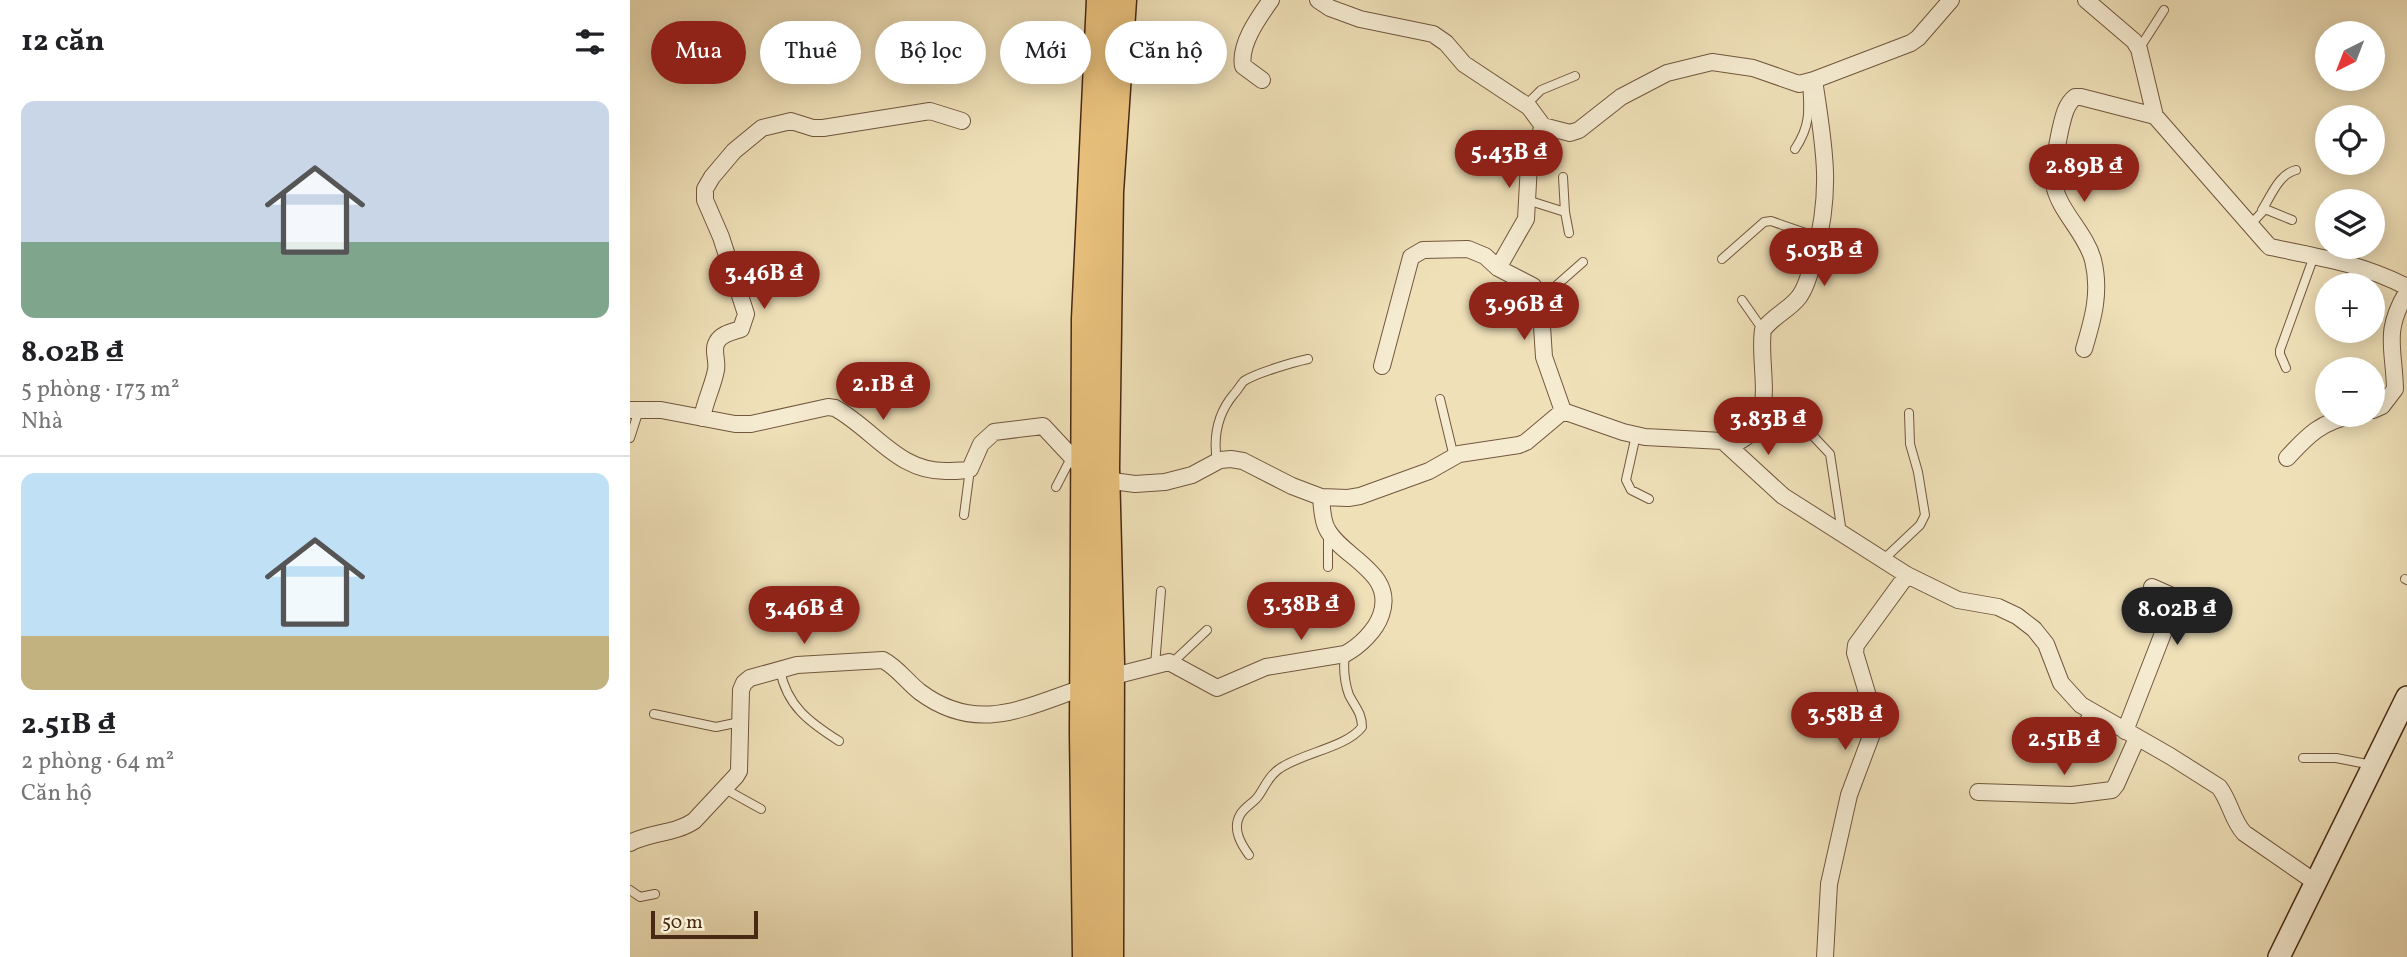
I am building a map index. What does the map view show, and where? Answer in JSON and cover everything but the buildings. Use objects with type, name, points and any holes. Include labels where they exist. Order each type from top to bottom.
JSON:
[{"type":"highway","points":[[1101,0],[1086,319],[1087,469],[1109,957]]},
{"type":"highway","points":[[1087,469],[1122,0]]},
{"type":"highway","points":[[1087,957],[1097,682]]},
{"type":"street","points":[[1262,80],[1243,66],[1242,58],[1250,35],[1271,0]]},
{"type":"street","points":[[1318,0],[1330,8],[1360,19],[1433,34],[1446,43],[1464,64],[1526,104],[1544,126],[1570,133],[1579,130],[1621,97],[1667,73],[1712,62],[1753,68],[1791,82],[1811,81],[1911,43],[1951,0]]},
{"type":"street","points":[[2087,0],[2134,41],[2139,49],[2155,116],[2270,247],[2356,265],[2381,273],[2407,290],[2392,326],[2390,340],[2395,389],[2385,402]]},
{"type":"street","points":[[1730,445],[1744,441],[1760,416],[1765,393],[1763,330],[1800,296],[1820,238],[1826,203],[1826,156],[1811,81]]},
{"type":"street","points":[[2084,349],[2097,301],[2093,258],[2054,185],[2056,151],[2068,105],[2075,97],[2081,97],[2155,116]]},
{"type":"street","points":[[702,418],[705,400],[717,368],[717,340],[723,335],[741,330],[746,314],[721,237],[705,200],[705,189],[712,177],[734,151],[762,128],[791,121],[813,128],[823,128],[930,111],[962,121]]},
{"type":"street","points":[[1498,268],[1526,219],[1529,163],[1544,126]]},
{"type":"street","points":[[1382,366],[1413,253],[1423,250],[1468,249],[1485,256],[1498,268],[1537,290],[1544,357],[1563,411]]},
{"type":"street","points":[[635,410],[661,410],[735,424],[751,424],[828,407],[835,408],[898,458],[938,472],[970,468],[981,444],[994,432],[1038,426],[1049,430],[1087,469],[1135,484],[1165,482],[1192,475],[1231,458],[1321,497],[1360,496],[1429,471],[1467,452],[1520,445],[1563,411]]},
{"type":"street","points":[[1563,411],[1636,435],[1723,441],[1783,496],[1907,575],[1950,597],[1998,607],[2017,616],[2034,629],[2046,644],[2068,693],[2090,710],[2219,787],[2244,833],[2315,882]]},
{"type":"street","points":[[2287,458],[2318,427]]},
{"type":"street","points":[[630,843],[639,838],[687,826],[725,789],[738,771],[741,690],[744,682],[797,665],[883,660],[919,692],[948,709],[973,716],[998,715],[1155,665],[1172,663],[1217,688],[1266,667],[1345,654],[1354,649],[1378,623],[1384,607],[1382,589],[1372,573],[1328,531],[1324,524],[1321,497]]},
{"type":"street","points":[[1825,957],[1829,884],[1849,795],[1873,731],[1868,696],[1855,653],[1856,645],[1907,575]]},
{"type":"street","points":[[1978,792],[2072,795],[2112,790],[2116,785],[2167,623],[2170,595],[2152,587]]},
{"type":"street","points":[[2279,957],[2407,697]]},
{"type":"lane","points":[[2139,49],[2164,10]]},
{"type":"lane","points":[[1526,104],[1541,90],[1575,76]]},
{"type":"lane","points":[[1795,149],[1808,122],[1811,81]]},
{"type":"lane","points":[[2250,225],[2283,176],[2296,170]]},
{"type":"lane","points":[[1563,177],[1569,233]]},
{"type":"lane","points":[[1527,200],[1565,212]]},
{"type":"lane","points":[[2262,209],[2292,220]]},
{"type":"lane","points":[[1722,259],[1764,222],[1772,221],[1820,238]]},
{"type":"lane","points":[[2286,368],[2280,350],[2314,256]]},
{"type":"lane","points":[[1540,300],[1583,262]]},
{"type":"lane","points":[[1742,300],[1763,330]]},
{"type":"lane","points":[[1217,462],[1214,448],[1221,415],[1226,404],[1244,382],[1295,361],[1308,359]]},
{"type":"lane","points":[[1440,399],[1454,457]]},
{"type":"lane","points":[[630,438],[635,410]]},
{"type":"lane","points":[[1882,559],[1920,525],[1925,515],[1919,472],[1910,444],[1909,413]]},
{"type":"lane","points":[[1636,435],[1626,480],[1631,490],[1649,499]]},
{"type":"lane","points":[[1814,437],[1830,454],[1842,533]]},
{"type":"lane","points":[[964,515],[970,468]]},
{"type":"lane","points":[[1056,487],[1087,469]]},
{"type":"lane","points":[[1328,531],[1328,567]]},
{"type":"lane","points":[[1155,665],[1161,590]]},
{"type":"lane","points":[[1172,663],[1207,630]]},
{"type":"lane","points":[[1249,855],[1237,834],[1239,816],[1258,797],[1266,781],[1278,769],[1348,738],[1362,727],[1361,714],[1344,679],[1345,654]]},
{"type":"lane","points":[[780,670],[787,695],[796,707],[820,729],[839,741]]},
{"type":"lane","points":[[2062,757],[2090,710]]},
{"type":"lane","points":[[654,714],[716,727],[740,722]]},
{"type":"lane","points":[[2303,758],[2336,758],[2372,765]]},
{"type":"lane","points":[[725,789],[761,809]]},
{"type":"lane","points":[[630,890],[640,897],[655,894]]}]
